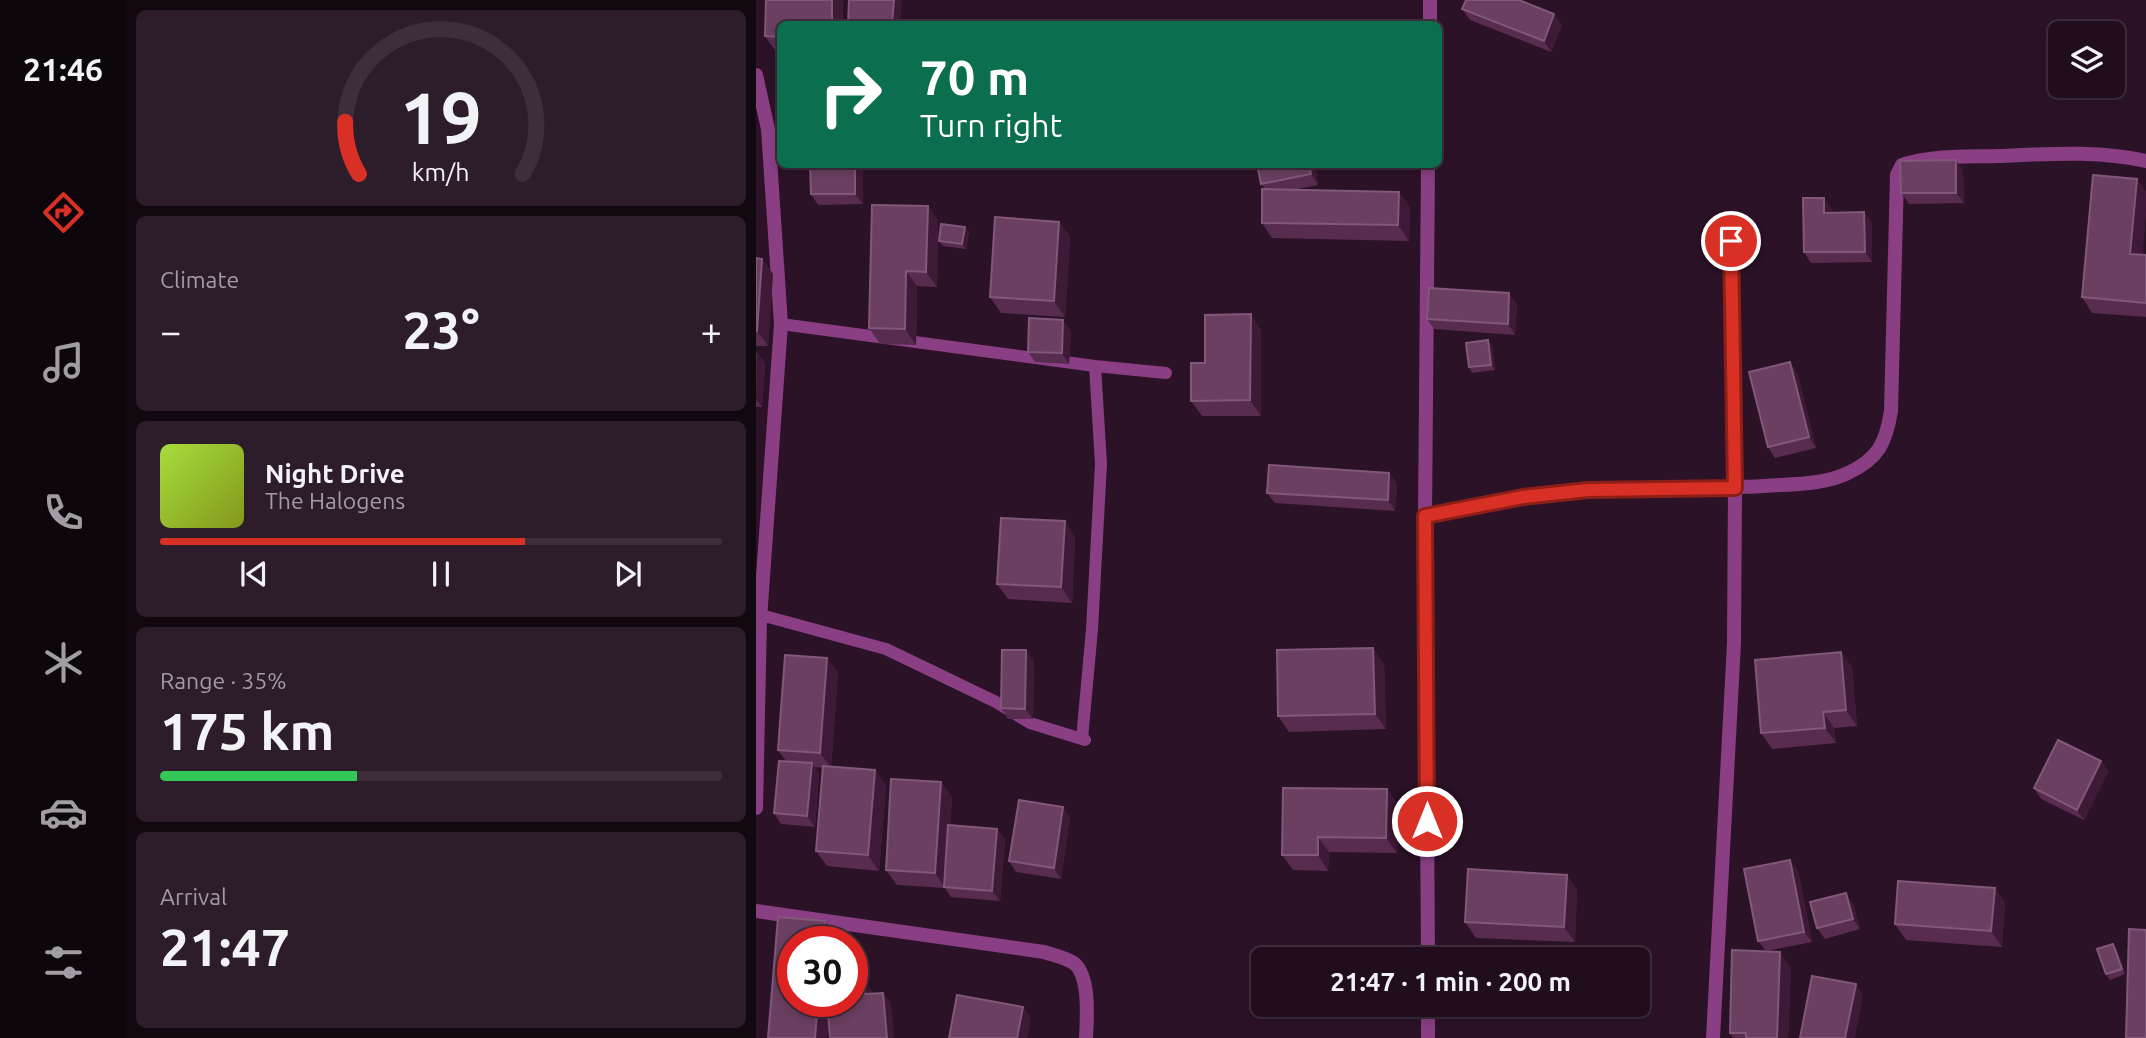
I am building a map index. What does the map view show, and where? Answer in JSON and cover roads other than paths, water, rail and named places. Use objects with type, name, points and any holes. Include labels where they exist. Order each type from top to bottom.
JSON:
[{"type":"street","points":[[1430,0],[1430,21]]},
{"type":"street","points":[[756,75],[768,129],[781,324],[759,617],[756,808]]},
{"type":"street","points":[[1425,516],[1523,497],[1588,490],[1735,488],[1803,483],[1845,475],[1868,462],[1878,452],[1887,434],[1891,411],[1897,175],[1902,165],[1934,158],[2087,153],[2118,155],[2146,161]]},
{"type":"street","points":[[1428,168],[1425,516],[1428,947]]},
{"type":"street","points":[[1713,1038],[1734,643],[1735,488],[1731,241]]},
{"type":"street","points":[[756,911],[1044,952],[1074,962],[1083,976],[1087,1013],[1086,1038]]},
{"type":"street","points":[[1428,1017],[1428,1038]]},
{"type":"lane","points":[[781,324],[1166,373]]},
{"type":"lane","points":[[759,617],[886,649],[996,702],[1030,723],[1083,740],[1101,464],[1095,366]]}]
